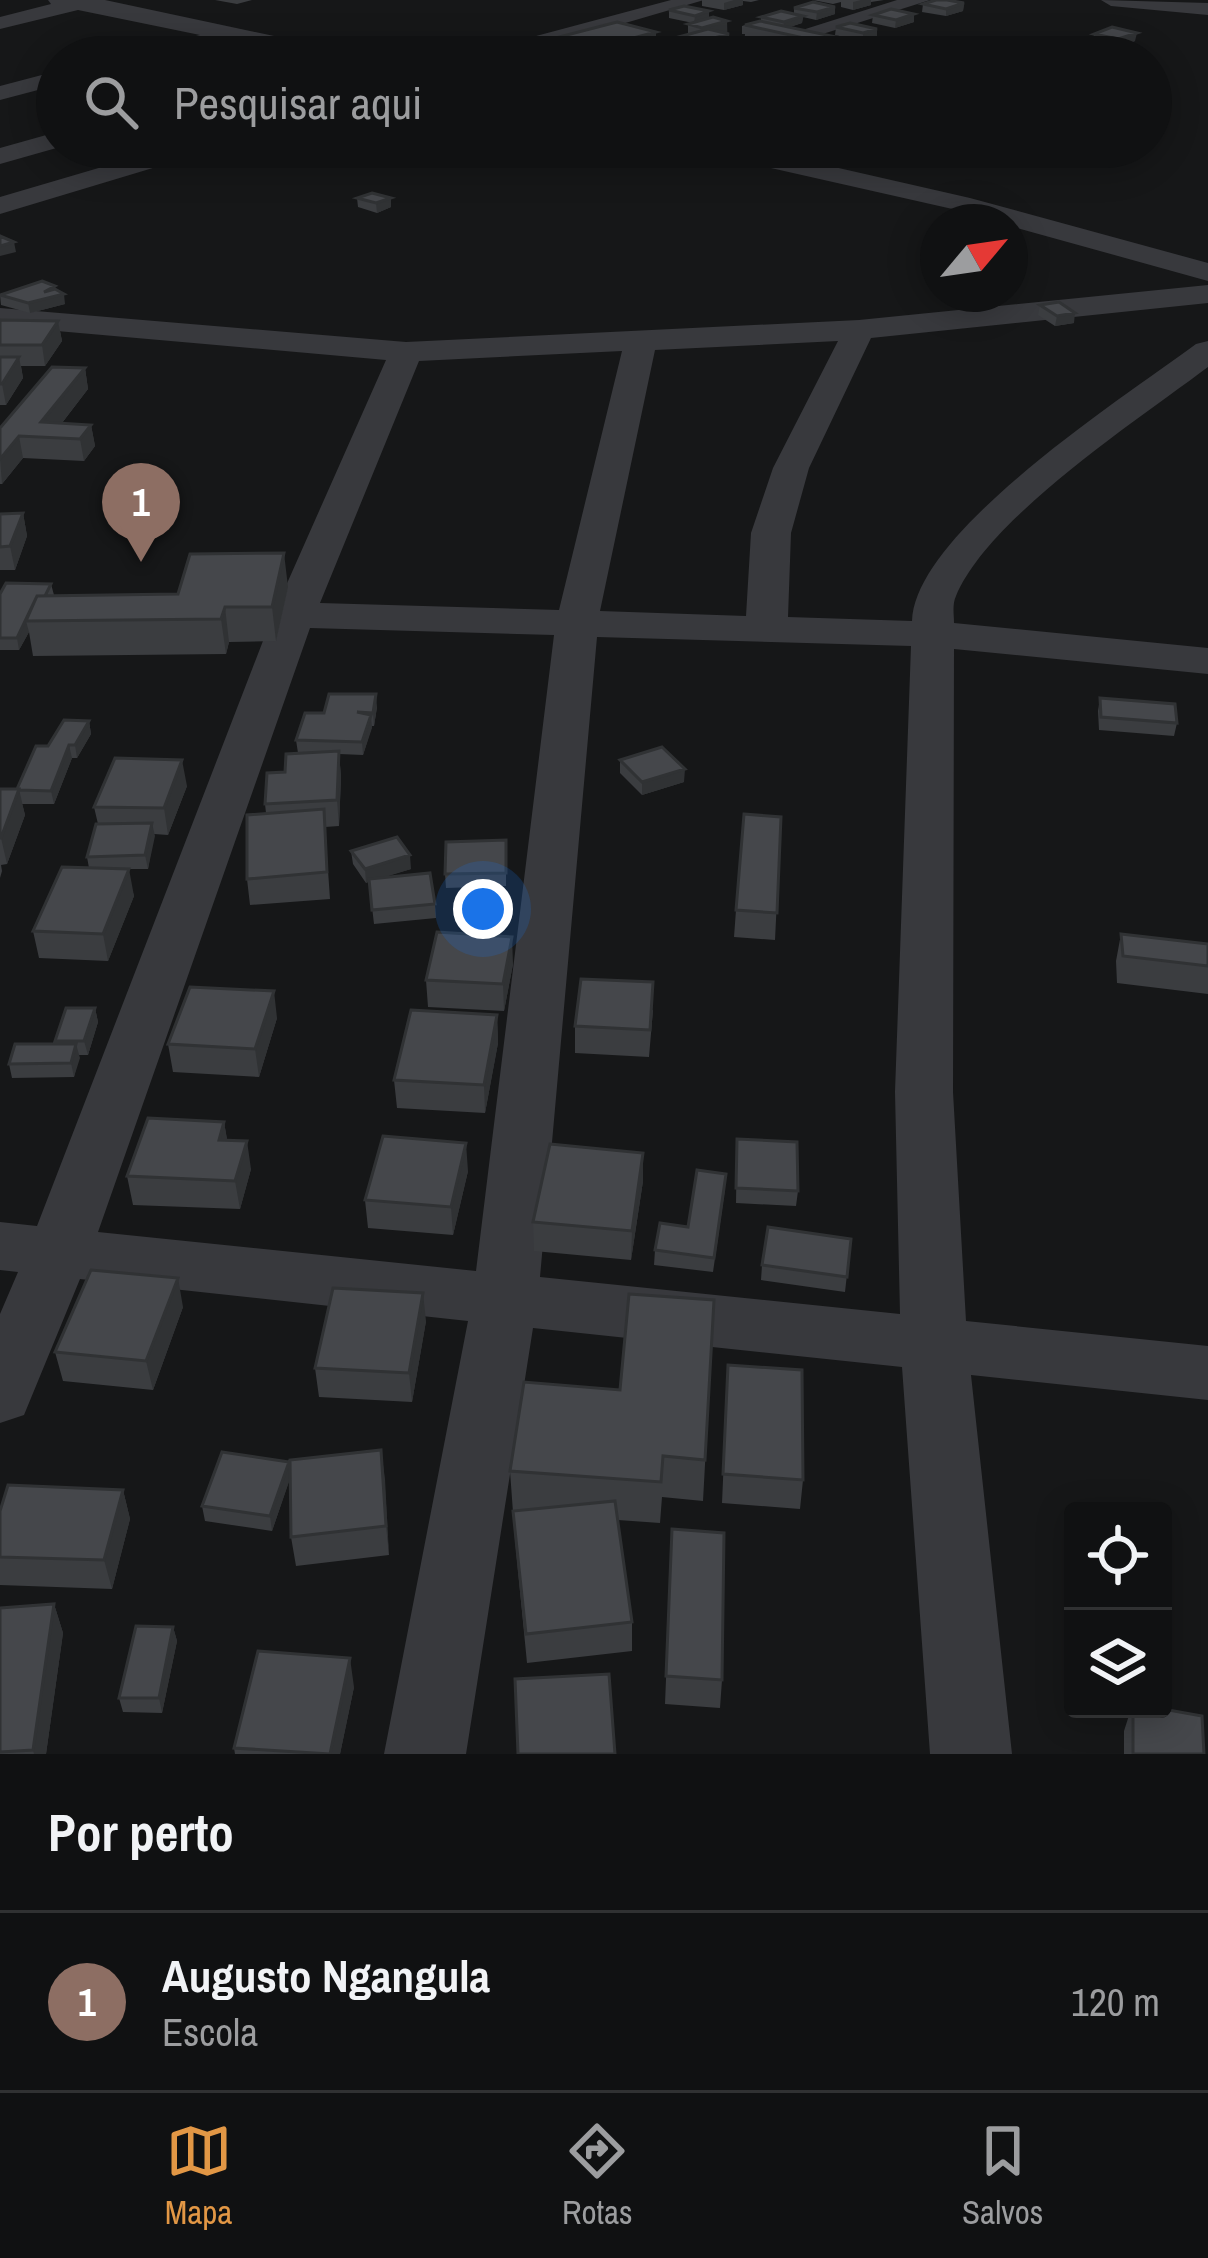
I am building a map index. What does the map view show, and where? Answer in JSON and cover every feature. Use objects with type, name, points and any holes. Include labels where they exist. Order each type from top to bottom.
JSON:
[{"type":"street","points":[[561,36],[694,0]]},
{"type":"street","points":[[795,36],[920,0]]},
{"type":"street","points":[[1111,0],[1208,9]]},
{"type":"street","points":[[0,23],[78,1],[237,36]]},
{"type":"street","points":[[219,36],[227,34]]},
{"type":"street","points":[[0,93],[36,84]]},
{"type":"street","points":[[0,156],[36,146]]},
{"type":"street","points":[[0,206],[127,168]]},
{"type":"street","points":[[804,168],[961,204],[1208,272]]},
{"type":"street","points":[[3,320],[406,352],[859,330],[1208,293]]},
{"type":"street","points":[[766,628],[771,533],[791,468],[859,330]]},
{"type":"street","points":[[425,1754],[505,1298],[577,622],[640,343]]},
{"type":"street","points":[[971,1754],[934,1346],[924,1092],[934,599],[959,554],[1012,502],[1208,351]]},
{"type":"street","points":[[0,1395],[30,1247],[406,352]]},
{"type":"street","points":[[294,614],[931,634],[1208,661]]},
{"type":"street","points":[[30,1247],[1208,1372]]},
{"type":"building","points":[[936,0],[964,3],[946,9],[923,4]]},
{"type":"building","points":[[813,2],[835,7],[817,12],[794,8]]},
{"type":"building","points":[[684,6],[709,11],[695,16],[669,10]]},
{"type":"building","points":[[891,9],[914,14],[896,20],[873,15]]},
{"type":"building","points":[[781,11],[803,16],[784,22],[761,17]]},
{"type":"building","points":[[713,17],[727,21],[702,28],[688,24]]},
{"type":"building","points":[[760,21],[832,36],[795,36],[745,25]]},
{"type":"building","points":[[617,22],[656,32],[641,36],[563,36]]},
{"type":"building","points":[[850,23],[877,29],[863,33],[836,27]]},
{"type":"building","points":[[1112,27],[1137,33],[1128,36],[1094,34]]},
{"type":"building","points":[[708,29],[729,34],[722,36],[682,36]]},
{"type":"building","points":[[372,193],[391,198],[376,203],[357,198]]},
{"type":"building","points":[[42,281],[55,286],[44,292],[55,289],[64,294],[28,303],[0,295]]},
{"type":"building","points":[[1059,302],[1075,313],[1057,316],[1040,305]]},
{"type":"building","points":[[0,320],[58,321],[42,345],[0,345]]},
{"type":"building","points":[[0,357],[19,357],[2,384],[0,384]]},
{"type":"building","points":[[52,367],[85,368],[41,422],[91,425],[80,439],[19,436],[0,459],[0,428]]},
{"type":"building","points":[[23,513],[10,546],[0,547],[0,514]]},
{"type":"building","points":[[284,553],[272,607],[225,607],[221,619],[26,621],[37,596],[178,594],[190,554]]},
{"type":"building","points":[[6,583],[51,584],[45,596],[37,596],[17,638],[0,638],[0,594]]},
{"type":"building","points":[[329,694],[376,694],[373,713],[357,712],[371,715],[362,742],[296,740],[305,713],[324,713]]},
{"type":"building","points":[[1100,698],[1175,704],[1177,723],[1101,717]]},
{"type":"building","points":[[64,720],[89,721],[75,745],[69,745],[51,791],[17,789],[36,746],[48,746]]},
{"type":"building","points":[[662,747],[685,769],[642,782],[620,760]]},
{"type":"building","points":[[339,751],[337,800],[265,804],[267,773],[285,772],[286,754]]},
{"type":"building","points":[[115,758],[182,760],[164,808],[94,807]]},
{"type":"building","points":[[0,789],[19,789],[1,838],[0,838]]},
{"type":"building","points":[[324,809],[327,872],[247,879],[247,815]]},
{"type":"building","points":[[744,814],[781,817],[777,913],[736,910]]},
{"type":"building","points":[[152,823],[145,855],[87,857],[96,824]]},
{"type":"building","points":[[397,837],[410,855],[365,869],[351,851]]},
{"type":"building","points":[[506,840],[506,873],[445,874],[446,842]]},
{"type":"building","points":[[62,867],[129,869],[103,934],[33,931]]},
{"type":"building","points":[[430,873],[435,904],[372,910],[369,879]]},
{"type":"building","points":[[437,932],[512,937],[503,984],[426,980]]},
{"type":"building","points":[[1121,934],[1208,944],[1208,966],[1123,956]]},
{"type":"building","points":[[581,979],[653,982],[650,1030],[575,1026]]},
{"type":"building","points":[[190,987],[274,991],[255,1049],[168,1044]]},
{"type":"building","points":[[66,1008],[95,1008],[84,1041],[55,1041]]},
{"type":"building","points":[[411,1010],[497,1015],[484,1085],[394,1080]]},
{"type":"building","points":[[15,1044],[76,1044],[71,1063],[9,1064]]},
{"type":"building","points":[[148,1118],[224,1122],[219,1140],[247,1141],[235,1181],[127,1176]]},
{"type":"building","points":[[383,1136],[466,1143],[451,1207],[365,1200]]},
{"type":"building","points":[[737,1139],[797,1142],[798,1191],[736,1188]]},
{"type":"building","points":[[550,1144],[643,1153],[632,1231],[533,1222]]},
{"type":"building","points":[[697,1170],[726,1174],[714,1258],[655,1250],[660,1223],[688,1227]]},
{"type":"building","points":[[768,1227],[851,1239],[847,1277],[762,1265]]},
{"type":"building","points":[[91,1270],[178,1278],[146,1361],[55,1352]]},
{"type":"building","points":[[333,1288],[423,1293],[409,1373],[315,1368]]},
{"type":"building","points":[[629,1294],[714,1300],[705,1460],[663,1456],[661,1482],[510,1471],[524,1382],[620,1390]]},
{"type":"building","points":[[728,1365],[802,1370],[803,1480],[723,1474]]},
{"type":"building","points":[[381,1450],[386,1526],[291,1537],[290,1460]]},
{"type":"building","points":[[222,1452],[289,1462],[270,1516],[202,1506]]},
{"type":"building","points":[[8,1485],[123,1490],[104,1560],[0,1557],[0,1511]]},
{"type":"building","points":[[615,1501],[632,1622],[526,1634],[513,1511]]},
{"type":"building","points":[[672,1529],[724,1533],[722,1680],[666,1676]]},
{"type":"building","points":[[54,1604],[33,1750],[0,1752],[0,1608]]},
{"type":"building","points":[[136,1626],[173,1627],[159,1698],[119,1698]]},
{"type":"building","points":[[258,1651],[350,1658],[330,1754],[234,1748]]},
{"type":"building","points":[[609,1674],[615,1754],[518,1754],[515,1679]]},
{"type":"building","points":[[1172,1711],[1202,1716],[1204,1754],[1133,1754],[1133,1718],[1172,1718]]},
{"type":"place","name":"Augusto Ngangula","points":[[141,562]]}]
